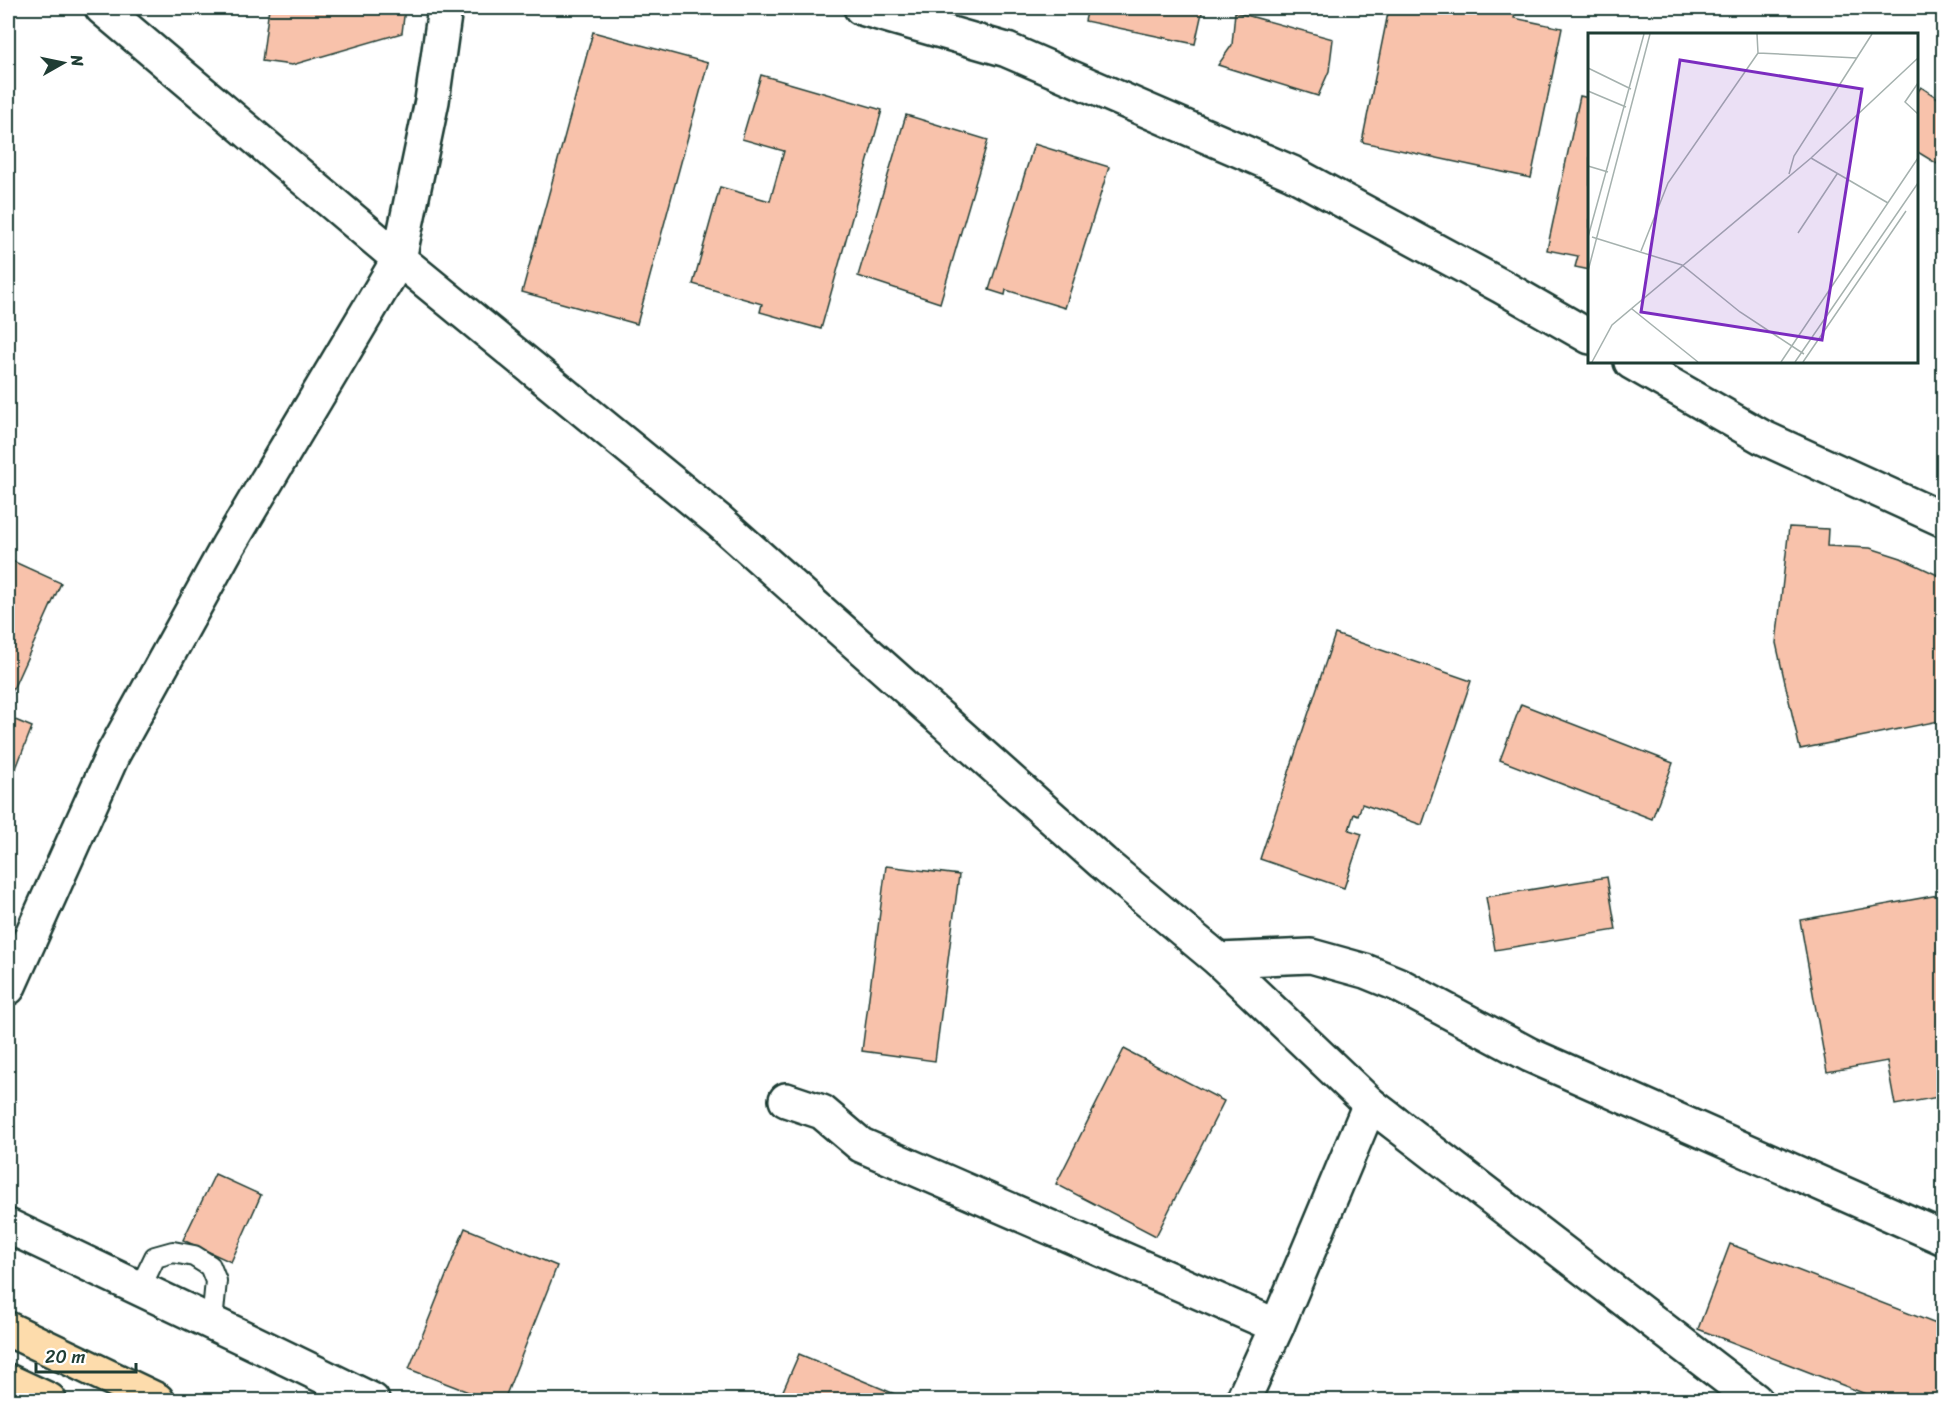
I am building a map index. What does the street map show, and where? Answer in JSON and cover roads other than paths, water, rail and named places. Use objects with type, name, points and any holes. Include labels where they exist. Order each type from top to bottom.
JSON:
[{"type":"main road","points":[[8,1329],[156,1401]]},
{"type":"main road","points":[[8,1381],[49,1401]]},
{"type":"street","points":[[102,8],[399,259],[719,521],[1103,863],[1219,960],[1370,1104],[1755,1401]]},
{"type":"street","points":[[8,988],[113,754],[228,546],[399,259],[432,101],[445,8]]},
{"type":"street","points":[[861,8],[1007,50],[1292,173],[1588,336]]},
{"type":"street","points":[[1633,363],[1762,437],[1944,520]]},
{"type":"street","points":[[1219,960],[1311,956],[1365,971],[1397,984],[1530,1055],[1944,1238]]},
{"type":"street","points":[[786,1100],[822,1112],[861,1145],[1277,1326]]},
{"type":"street","points":[[1243,1401],[1370,1104]]},
{"type":"street","points":[[8,1226],[212,1322],[372,1401]]},
{"type":"lane","points":[[140,1288],[155,1257],[173,1252],[194,1256],[210,1266],[216,1281],[212,1322]]}]
